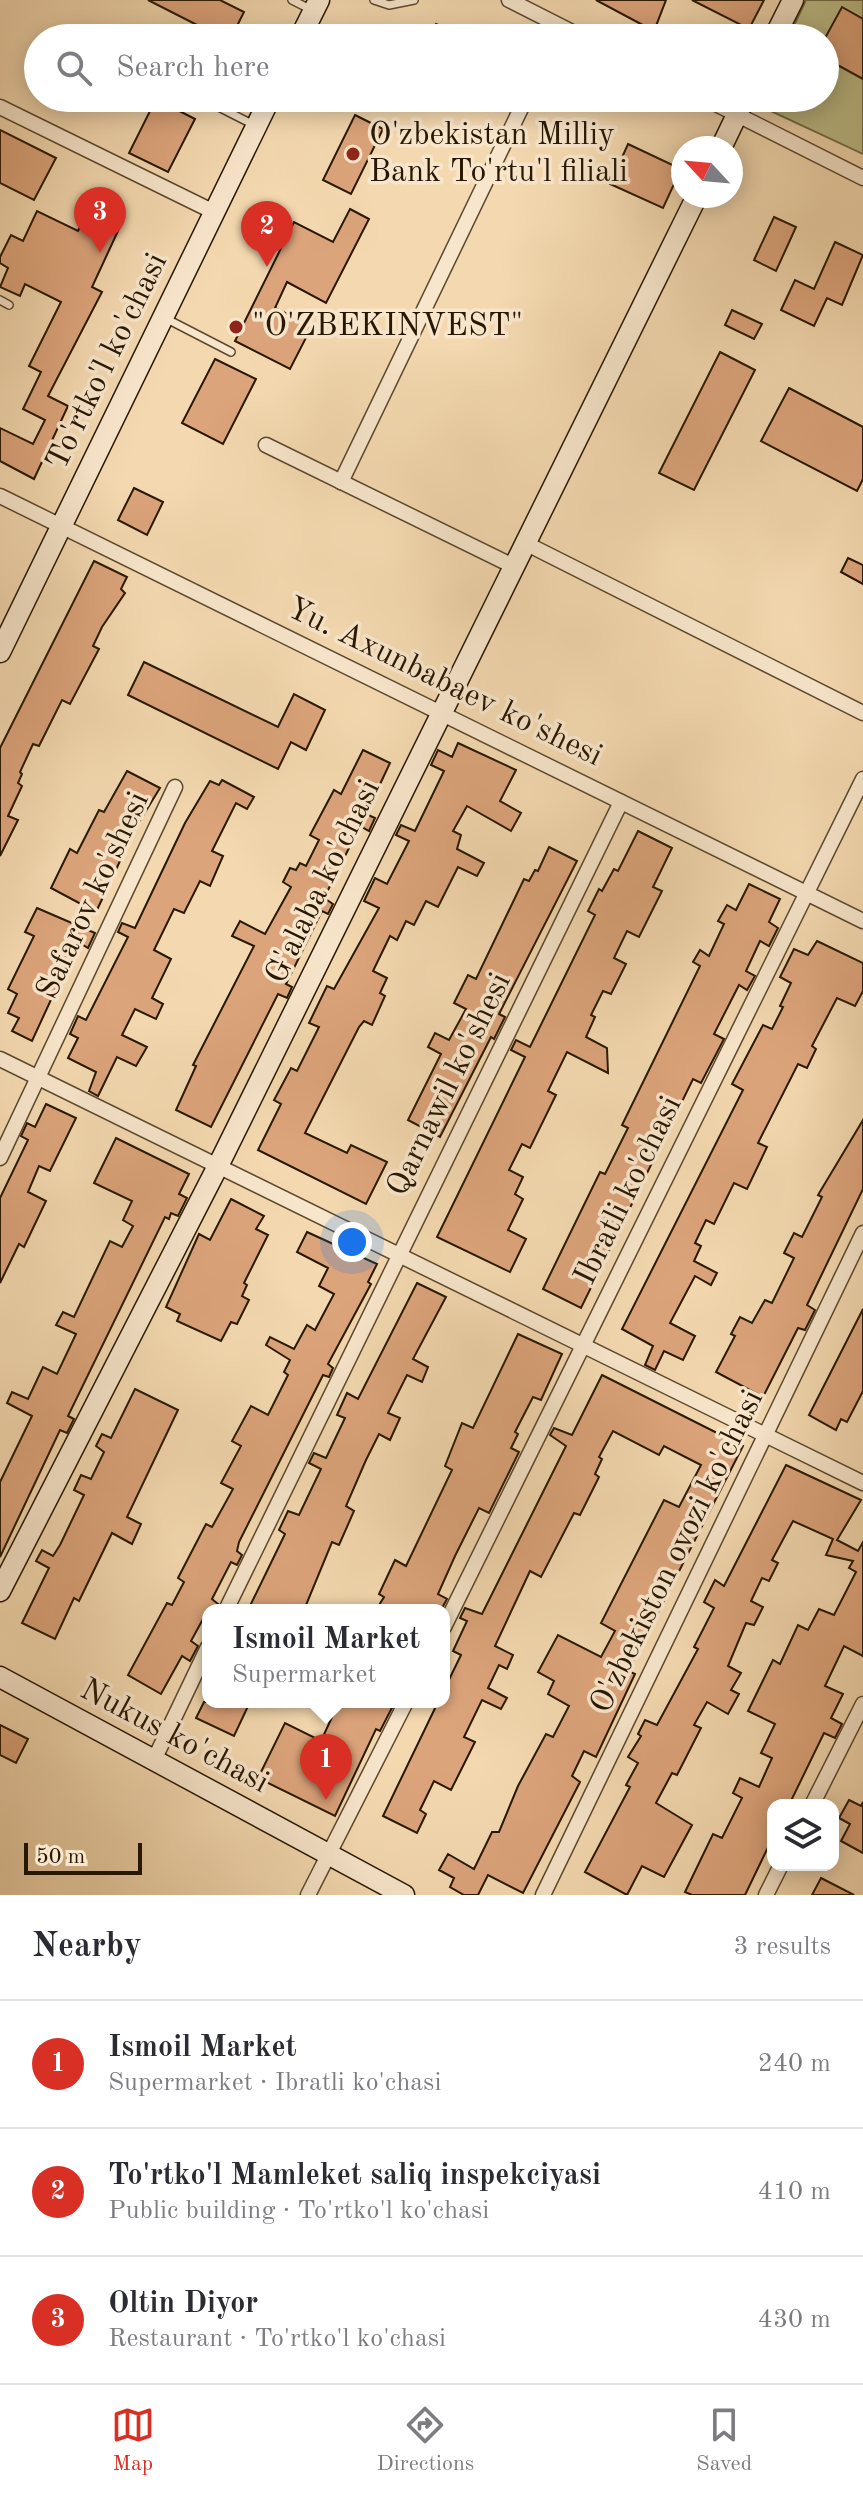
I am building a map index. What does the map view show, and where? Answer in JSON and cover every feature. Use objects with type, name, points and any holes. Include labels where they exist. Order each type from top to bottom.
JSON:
[{"type":"street","points":[[509,0],[546,24]]},
{"type":"street","points":[[781,24],[793,0]]},
{"type":"street","points":[[307,24],[316,5]]},
{"type":"street","points":[[0,107],[214,212]]},
{"type":"street","name":"To'rtko'l ko'chasi","points":[[0,652],[263,112]]},
{"type":"street","points":[[341,482],[519,112]]},
{"type":"street","points":[[727,136],[738,112]]},
{"type":"street","points":[[751,112],[863,178]]},
{"type":"street","name":"G'alaba ko'chasi","points":[[0,1591],[218,1166],[691,208]]},
{"type":"street","points":[[266,445],[513,566]]},
{"type":"street","name":"Yu. Axunbabaev ko'shesi","points":[[0,496],[863,921]]},
{"type":"street","points":[[525,543],[863,713]]},
{"type":"street","name":"Ibratli ko'chasi","points":[[450,1615],[863,779]]},
{"type":"street","name":"Safarov ko'shesi","points":[[0,1158],[175,787]]},
{"type":"street","name":"Qarnawil ko'shesi","points":[[229,1604],[397,1254],[621,802]]},
{"type":"street","points":[[0,1059],[863,1483]]},
{"type":"street","name":"O'zbekiston ovozi ko'chasi","points":[[543,1895],[863,1233]]},
{"type":"street","points":[[154,1760],[202,1660]]},
{"type":"street","name":"Nukus ko'chasi","points":[[0,1677],[404,1895]]},
{"type":"street","points":[[815,1799],[863,1704]]},
{"type":"street","points":[[308,1895],[403,1708]]},
{"type":"street","points":[[766,1895],[778,1871]]},
{"type":"lane","points":[[292,0],[316,5]]},
{"type":"lane","points":[[374,0],[389,5],[414,0]]},
{"type":"lane","points":[[228,112],[256,126]]},
{"type":"lane","points":[[0,300],[9,305]]},
{"type":"lane","points":[[163,317],[231,352]]},
{"type":"green space","points":[[806,0],[863,0],[863,154],[773,112],[839,112],[839,24],[795,24]]},
{"type":"building","points":[[148,0],[220,0],[244,12],[238,24],[195,24]]},
{"type":"building","points":[[596,0],[666,0],[657,24],[641,24]]},
{"type":"building","points":[[692,0],[764,0],[752,24],[739,24]]},
{"type":"building","points":[[842,7],[863,19],[863,79],[839,66],[839,24],[833,24]]},
{"type":"building","points":[[150,112],[181,112],[195,119],[168,172],[129,153]]},
{"type":"building","name":"O'zbekistan Milliy Bank To'rtu'l filiali","points":[[355,115],[383,129],[351,194],[323,180]]},
{"type":"building","points":[[0,130],[56,158],[34,200],[0,183]]},
{"type":"building","points":[[628,144],[671,164],[671,191],[663,208],[610,184]]},
{"type":"building","points":[[91,203],[124,218],[92,287],[102,292],[48,396],[68,406],[34,479],[0,461],[0,428],[33,444],[45,420],[23,409],[41,372],[29,366],[61,302],[25,284],[20,296],[0,287],[8,268],[0,263],[0,257],[11,235],[23,241],[37,211],[78,231]]},
{"type":"building","points":[[350,209],[369,219],[326,303],[287,282],[275,308],[312,326],[290,369],[235,341],[294,222],[333,242]]},
{"type":"building","points":[[774,217],[796,227],[776,271],[754,260]]},
{"type":"building","points":[[835,242],[863,255],[842,305],[827,298],[814,326],[781,310],[795,280],[814,289]]},
{"type":"building","points":[[732,310],[762,324],[754,339],[725,325]]},
{"type":"building","points":[[720,352],[755,370],[694,490],[659,473]]},
{"type":"building","points":[[215,359],[256,379],[223,444],[182,423]]},
{"type":"building","points":[[789,388],[863,427],[863,479],[857,491],[761,441]]},
{"type":"building","points":[[134,488],[163,502],[147,535],[118,520]]},
{"type":"building","points":[[848,558],[863,565],[863,584],[841,572]]},
{"type":"building","points":[[94,561],[127,577],[121,589],[125,593],[102,627],[93,646],[99,649],[70,704],[62,700],[39,746],[33,744],[20,772],[18,783],[22,786],[8,816],[18,820],[0,856],[0,748]]},
{"type":"building","points":[[144,662],[278,727],[294,694],[325,710],[306,750],[291,742],[278,769],[128,695]]},
{"type":"building","points":[[458,743],[516,770],[500,801],[521,813],[511,831],[467,806],[453,831],[461,835],[457,849],[484,863],[477,876],[458,867],[438,907],[426,901],[414,925],[406,921],[397,940],[390,936],[373,971],[387,978],[380,993],[385,996],[372,1025],[364,1021],[359,1027],[305,1133],[347,1153],[351,1145],[387,1162],[366,1204],[258,1150],[281,1104],[274,1100],[291,1068],[297,1071],[319,1027],[309,1023],[327,986],[334,989],[379,908],[364,901],[375,878],[387,884],[409,841],[396,835],[401,825],[415,831],[444,771],[431,765],[438,750],[452,757]]},
{"type":"building","points":[[363,750],[390,763],[366,814],[375,818],[369,831],[360,826],[324,898],[333,904],[328,914],[322,911],[286,984],[292,987],[287,998],[278,994],[211,1127],[176,1110],[196,1066],[193,1065],[254,946],[232,936],[240,921],[265,934],[291,887],[283,882],[290,868],[296,870],[300,863],[306,866],[319,840],[310,835],[334,790],[341,794]]},
{"type":"building","points":[[127,771],[160,788],[136,827],[96,912],[51,888],[70,849],[77,853],[99,810],[104,812]]},
{"type":"building","points":[[222,780],[254,797],[247,809],[236,803],[212,851],[223,856],[210,886],[200,881],[184,913],[174,909],[154,950],[171,959],[152,998],[163,1004],[156,1019],[135,1009],[122,1035],[147,1047],[136,1066],[117,1057],[98,1096],[89,1091],[96,1072],[68,1058],[78,1038],[70,1034],[78,1016],[86,1020],[128,937],[118,932],[122,923],[135,928],[185,823],[210,781],[219,785]]},
{"type":"building","points":[[638,831],[672,848],[653,887],[662,891],[639,937],[627,931],[614,958],[626,964],[611,994],[603,991],[591,1015],[595,1017],[586,1037],[607,1048],[608,1073],[567,1052],[548,1091],[556,1095],[530,1148],[522,1144],[509,1170],[523,1177],[515,1194],[523,1199],[508,1230],[526,1239],[510,1272],[437,1237],[525,1057],[511,1050],[516,1040],[530,1047],[595,915],[588,911],[599,889],[602,891],[614,869],[618,871]]},
{"type":"building","points":[[549,847],[577,861],[499,1014],[505,1017],[494,1039],[491,1037],[440,1137],[408,1120],[441,1054],[428,1047],[435,1033],[449,1040],[466,1009],[454,1003],[468,975],[476,979],[524,879],[529,881],[535,870],[538,871]]},
{"type":"building","points":[[749,884],[780,899],[769,922],[778,928],[769,946],[760,941],[746,971],[755,976],[747,990],[739,985],[714,1034],[724,1039],[701,1083],[693,1079],[581,1308],[543,1289],[600,1172],[605,1174],[628,1128],[622,1125],[700,966],[693,962],[700,950],[709,956],[724,924],[718,921],[727,905],[736,910]]},
{"type":"building","points":[[37,908],[95,933],[88,948],[80,943],[72,954],[32,1041],[12,1031],[19,1018],[8,1013],[17,994],[8,989],[34,936],[25,932]]},
{"type":"building","points":[[817,941],[863,963],[863,991],[855,1006],[837,998],[812,1046],[816,1049],[807,1068],[798,1064],[758,1143],[767,1147],[747,1189],[734,1183],[714,1224],[706,1220],[695,1243],[701,1246],[694,1261],[717,1273],[711,1285],[695,1276],[670,1323],[695,1336],[683,1360],[664,1351],[655,1370],[645,1365],[653,1346],[622,1329],[743,1090],[732,1084],[763,1025],[772,1029],[783,1007],[780,1006],[791,983],[780,977],[794,949],[808,955]]},
{"type":"building","points":[[46,1104],[76,1118],[50,1171],[39,1166],[28,1192],[46,1201],[24,1247],[19,1244],[0,1283],[0,1198],[28,1140],[21,1136],[27,1123],[35,1127]]},
{"type":"building","points":[[863,1120],[863,1189],[807,1305],[815,1310],[805,1330],[798,1328],[763,1397],[716,1372],[735,1336],[731,1334],[740,1317],[752,1323],[765,1300],[772,1303],[794,1258],[784,1253],[794,1233],[802,1237],[822,1197],[818,1195]]},
{"type":"building","points":[[116,1138],[189,1174],[179,1194],[187,1198],[178,1216],[171,1213],[169,1219],[165,1217],[68,1416],[74,1419],[67,1433],[60,1430],[0,1557],[0,1482],[32,1416],[7,1403],[12,1392],[28,1399],[43,1367],[57,1374],[76,1334],[56,1325],[63,1312],[74,1317],[110,1241],[122,1247],[133,1226],[123,1220],[132,1201],[94,1183]]},
{"type":"building","points":[[231,1199],[264,1216],[256,1229],[268,1235],[244,1283],[247,1285],[242,1296],[249,1300],[237,1324],[231,1322],[221,1341],[177,1321],[180,1314],[166,1307],[199,1234],[210,1240]]},
{"type":"building","points":[[307,1232],[377,1264],[368,1282],[371,1284],[328,1364],[333,1368],[329,1377],[323,1375],[239,1542],[237,1551],[242,1555],[237,1565],[231,1562],[212,1599],[218,1604],[202,1604],[202,1621],[191,1641],[198,1646],[190,1661],[182,1656],[161,1694],[128,1675],[167,1603],[172,1605],[184,1582],[178,1578],[206,1524],[212,1527],[233,1489],[221,1483],[241,1446],[232,1441],[251,1406],[268,1415],[288,1375],[284,1372],[290,1360],[266,1345],[270,1337],[294,1349],[307,1325],[315,1330],[334,1294],[319,1286],[328,1268],[297,1252]]},
{"type":"building","points":[[417,1283],[446,1297],[413,1359],[428,1367],[422,1382],[407,1375],[388,1413],[400,1418],[390,1440],[379,1434],[346,1506],[354,1511],[339,1545],[332,1542],[306,1604],[251,1604],[285,1534],[279,1530],[288,1511],[299,1515],[321,1469],[309,1463],[314,1453],[326,1458],[345,1418],[337,1415],[347,1393],[358,1399]]},
{"type":"building","points":[[863,1309],[863,1391],[847,1422],[841,1419],[836,1430],[809,1415]]},
{"type":"building","points":[[518,1334],[562,1354],[541,1400],[533,1397],[515,1432],[518,1434],[511,1448],[519,1452],[489,1513],[479,1508],[455,1556],[438,1594],[447,1599],[444,1604],[380,1604],[384,1597],[379,1594],[395,1560],[406,1566],[452,1470],[445,1466],[462,1423],[473,1428]]},
{"type":"building","points":[[602,1375],[743,1446],[628,1671],[635,1674],[596,1757],[584,1751],[572,1776],[580,1782],[523,1893],[488,1875],[478,1895],[464,1895],[450,1887],[454,1878],[439,1870],[448,1854],[474,1869],[492,1832],[499,1832],[518,1786],[546,1734],[553,1737],[569,1706],[548,1694],[554,1681],[538,1672],[558,1635],[601,1657],[615,1631],[601,1623],[664,1500],[679,1507],[701,1465],[664,1446],[659,1455],[613,1431],[599,1457],[602,1459],[595,1474],[599,1477],[580,1515],[574,1513],[541,1577],[530,1571],[495,1646],[513,1655],[507,1669],[499,1665],[488,1688],[507,1698],[501,1709],[482,1700],[464,1737],[475,1742],[451,1790],[434,1781],[420,1810],[426,1814],[417,1833],[383,1816],[435,1708],[450,1708],[450,1678],[461,1655],[453,1651],[467,1621],[460,1618],[465,1608],[482,1614],[566,1446],[550,1435],[554,1428],[572,1435]]},
{"type":"building","points":[[135,1389],[178,1410],[127,1517],[141,1524],[132,1544],[112,1533],[79,1601],[74,1598],[55,1639],[22,1623],[49,1568],[36,1561],[42,1550],[53,1556],[60,1545],[84,1495],[74,1490],[81,1475],[91,1479],[104,1452],[96,1446],[102,1434],[111,1438]]},
{"type":"building","points":[[786,1465],[861,1500],[837,1540],[858,1551],[863,1542],[863,1656],[844,1646],[825,1686],[843,1694],[831,1718],[842,1724],[835,1738],[824,1733],[792,1799],[767,1799],[767,1849],[745,1895],[692,1895],[685,1892],[713,1834],[722,1838],[742,1798],[733,1793],[740,1778],[759,1787],[772,1758],[761,1753],[775,1724],[748,1711],[773,1660],[780,1664],[798,1625],[808,1630],[819,1609],[834,1615],[856,1572],[849,1568],[853,1561],[826,1555],[833,1539],[793,1521],[772,1560],[778,1563],[769,1581],[762,1578],[751,1601],[763,1607],[754,1625],[746,1623],[728,1666],[741,1673],[731,1690],[739,1694],[728,1714],[707,1702],[694,1725],[701,1728],[677,1775],[672,1773],[656,1803],[692,1825],[664,1877],[642,1866],[627,1895],[585,1872],[630,1787],[626,1785],[638,1763],[628,1757],[641,1736],[638,1734],[645,1720],[657,1725],[698,1649],[694,1647],[714,1608],[704,1602],[715,1580],[724,1586]]},
{"type":"building","points":[[202,1706],[247,1708],[234,1736],[196,1718]]},
{"type":"building","points":[[336,1708],[392,1708],[380,1731],[376,1729],[335,1816],[258,1778],[285,1723],[321,1741]]},
{"type":"building","points":[[0,1725],[28,1739],[16,1763],[0,1755]]},
{"type":"building","points":[[849,1800],[861,1806],[863,1802],[863,1853],[841,1841],[850,1824],[839,1818]]},
{"type":"building","points":[[821,1878],[854,1895],[812,1895]]},
{"type":"place","name":"O'zbekistan Milliy Bank To'rtu'l filiali","points":[[353,154]]},
{"type":"place","name":"Oltin Diyor","points":[[100,253]]},
{"type":"place","name":"To'rtko'l Mamleket saliq inspekciyasi","points":[[267,267]]},
{"type":"place","name":"\"O'ZBEKINVEST\"","points":[[236,327]]},
{"type":"place","name":"Ismoil Market","points":[[326,1800]]}]
